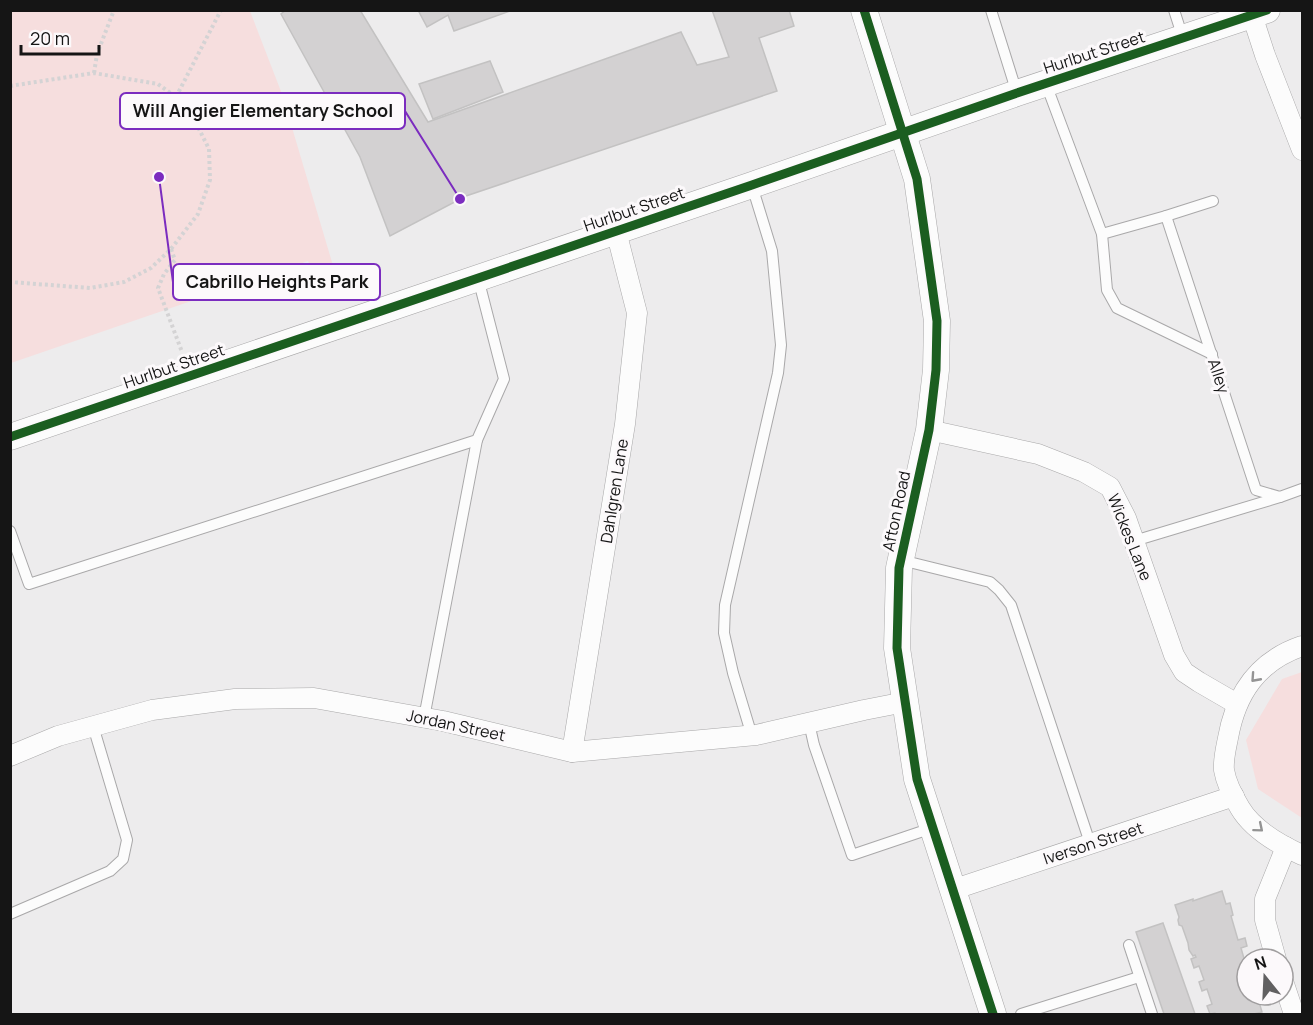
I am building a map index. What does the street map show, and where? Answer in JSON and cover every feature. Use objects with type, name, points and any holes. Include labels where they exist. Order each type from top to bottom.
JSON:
[{"type":"street","name":"Afton Road","points":[[864,10],[917,179],[937,321],[936,370],[929,430],[899,568],[897,648],[917,779],[993,1014]]},
{"type":"street","name":"Hurlbut Street","points":[[10,437],[903,134],[1046,83],[1260,13]]},
{"type":"street","points":[[1260,13],[1265,55],[1302,150]]},
{"type":"street","name":"Dahlgren Lane","points":[[572,752],[625,424],[637,313],[616,231]]},
{"type":"street","name":"Wickes Lane","points":[[929,430],[1038,454],[1084,471],[1110,487],[1126,518],[1174,655],[1184,672],[1238,705]]},
{"type":"street","points":[[1272,947],[1264,920],[1265,899],[1294,851],[1258,828],[1241,810],[1224,771],[1229,732],[1243,692],[1255,676],[1274,660],[1302,646]]},
{"type":"street","name":"Jordan Street","points":[[10,756],[58,736],[152,710],[234,699],[314,698],[443,721],[572,752],[752,736],[905,702]]},
{"type":"street","name":"Iverson Street","points":[[952,890],[1234,796]]},
{"type":"lane","points":[[991,10],[1017,93]]},
{"type":"lane","points":[[1174,10],[1183,38]]},
{"type":"lane","points":[[1046,83],[1102,234],[1107,290],[1117,308],[1212,354]]},
{"type":"lane","points":[[752,185],[772,251],[781,345],[778,374],[724,605],[724,633],[752,736]]},
{"type":"lane","points":[[1102,234],[1213,201]]},
{"type":"lane","name":"Alley","points":[[1166,216],[1256,490],[1280,497]]},
{"type":"lane","points":[[424,718],[477,440],[504,379],[478,278]]},
{"type":"lane","points":[[10,531],[29,584],[477,440]]},
{"type":"lane","points":[[1134,541],[1302,489]]},
{"type":"lane","points":[[901,560],[990,582],[1011,605],[1090,843]]},
{"type":"lane","points":[[809,723],[814,745],[852,855],[932,828]]},
{"type":"lane","points":[[10,914],[110,872],[123,859],[127,840],[93,726]]},
{"type":"lane","points":[[1129,945],[1152,1014]]},
{"type":"lane","points":[[1021,1014],[1139,977]]},
{"type":"path","points":[[94,73],[97,54],[114,10]]},
{"type":"path","points":[[177,97],[220,10]]},
{"type":"path","points":[[10,86],[94,73],[158,84],[177,97],[198,127],[209,149],[210,180],[198,214],[171,249],[151,268],[124,282],[90,288],[10,282]]},
{"type":"path","points":[[171,249],[175,260],[164,274],[158,288],[192,376]]},
{"type":"shaded area","points":[[10,11],[250,11],[282,94],[340,289],[321,295],[308,261],[11,363]]},
{"type":"shaded area","points":[[1302,672],[1302,818],[1258,789],[1246,740],[1282,679]]},
{"type":"building","points":[[286,10],[360,10],[428,122],[681,32],[697,65],[729,57],[712,10],[789,10],[794,26],[759,38],[777,91],[466,196],[390,236],[360,157],[281,14]]},
{"type":"building","points":[[418,10],[513,10],[454,31],[448,15],[427,27]]},
{"type":"building","points":[[490,61],[503,92],[433,119],[419,84]]},
{"type":"building","points":[[1222,891],[1226,904],[1230,903],[1238,940],[1245,938],[1247,946],[1235,947],[1235,1007],[1261,1007],[1262,1012],[1210,1014],[1207,1006],[1212,1004],[1207,989],[1202,991],[1199,982],[1204,980],[1199,966],[1194,968],[1191,959],[1196,957],[1189,950],[1182,926],[1179,925],[1175,905],[1193,899],[1193,901]]},
{"type":"building","points":[[1163,923],[1195,1014],[1164,1014],[1136,932]]},
{"type":"cycle path","points":[[864,10],[917,179],[937,321],[936,370],[929,430],[899,568],[897,648],[917,779],[993,1014]]},
{"type":"cycle path","points":[[10,437],[1017,93],[1267,10]]},
{"type":"place","name":"Cabrillo Heights Park","points":[[159,177]]},
{"type":"place","name":"Will Angier Elementary School","points":[[460,199]]}]
